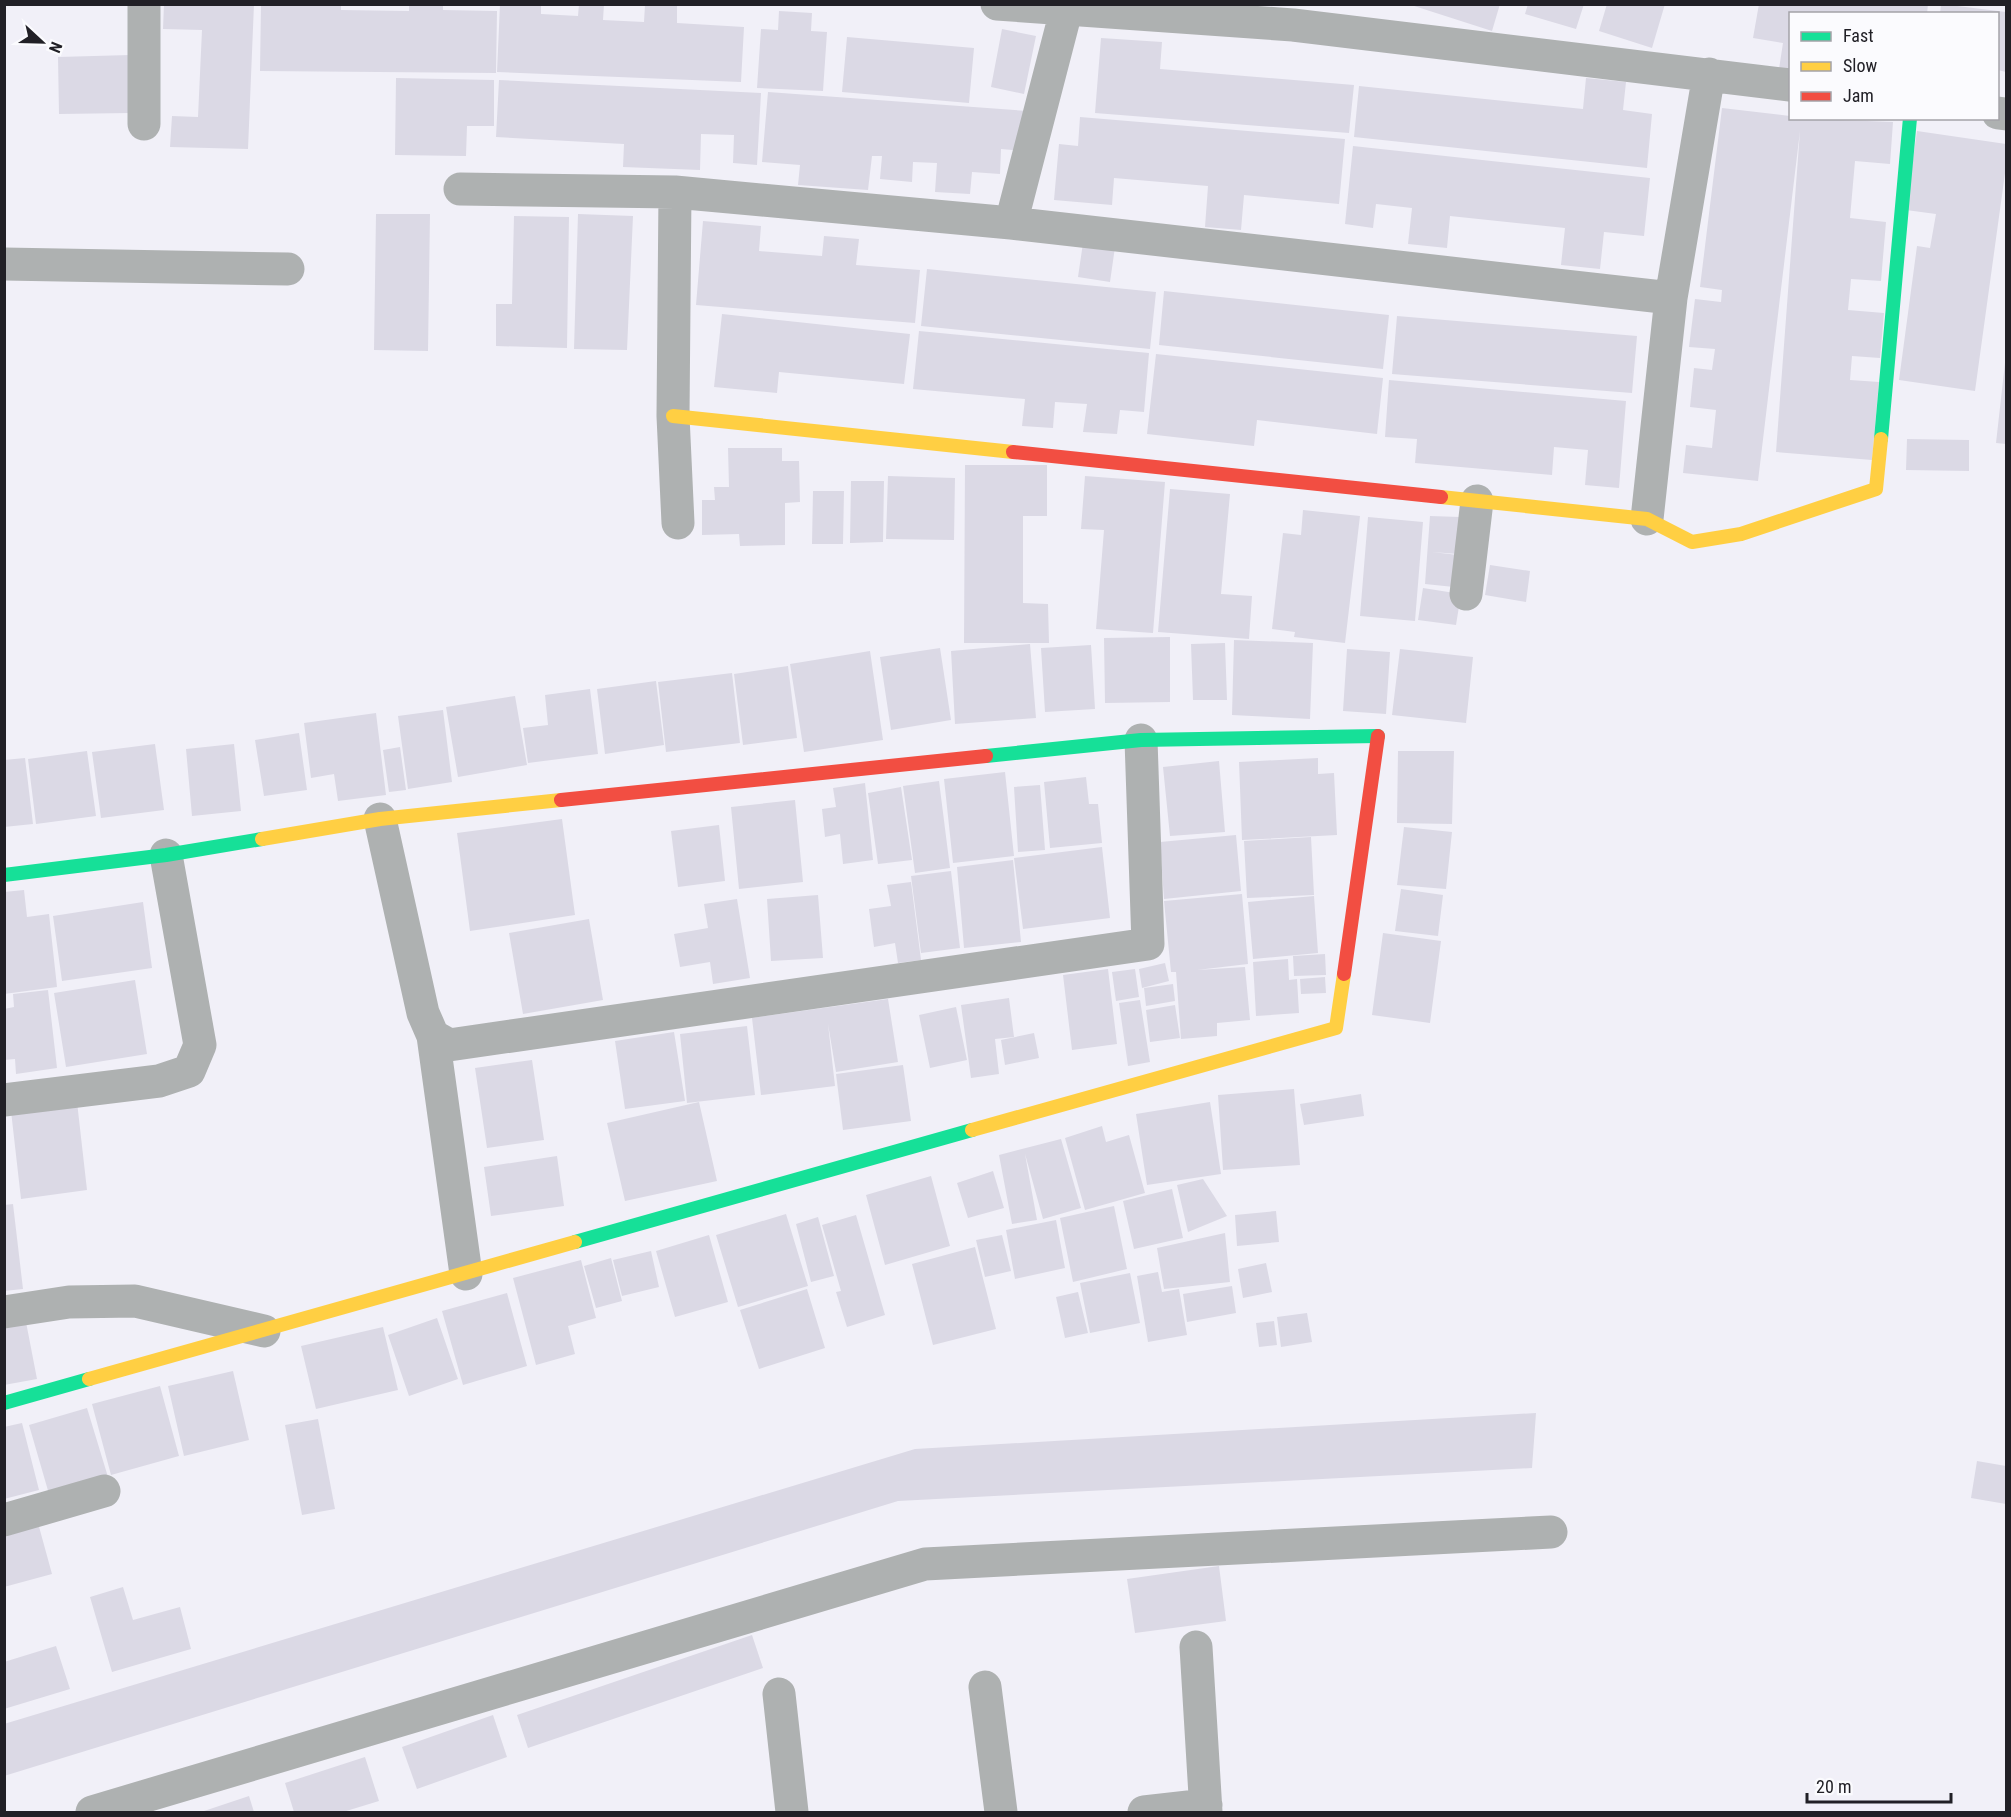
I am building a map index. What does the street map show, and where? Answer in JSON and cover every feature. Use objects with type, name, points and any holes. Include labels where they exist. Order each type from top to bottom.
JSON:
[{"type":"street","points":[[144,4],[144,124]]},
{"type":"street","points":[[997,4],[1066,11],[1293,25],[1789,85]]},
{"type":"street","points":[[1011,223],[1066,11]]},
{"type":"street","points":[[1647,519],[1671,298],[1709,74]]},
{"type":"street","points":[[673,416],[1647,519],[1692,542],[1741,534],[1876,489],[1910,120]]},
{"type":"street","points":[[460,189],[675,192],[1011,223],[1671,298]]},
{"type":"street","points":[[675,192],[673,416],[678,523]]},
{"type":"street","points":[[4,264],[288,270]]},
{"type":"street","points":[[1466,594],[1477,501]]},
{"type":"street","points":[[4,875],[166,855],[380,819],[1141,740],[1378,736],[1336,1028],[4,1403]]},
{"type":"street","points":[[433,1036],[449,1045],[1148,944],[1141,740]]},
{"type":"street","points":[[380,819],[423,1013],[433,1036],[466,1274]]},
{"type":"street","points":[[4,1100],[159,1081],[189,1071],[200,1045],[166,855]]},
{"type":"street","points":[[4,1312],[69,1302],[135,1301],[264,1331]]},
{"type":"street","points":[[4,1520],[104,1491]]},
{"type":"street","points":[[92,1812],[925,1564],[1551,1532]]},
{"type":"street","points":[[1144,1812],[1206,1809],[1196,1647]]},
{"type":"street","points":[[985,1687],[1001,1812]]},
{"type":"street","points":[[779,1694],[792,1812]]},
{"type":"building","points":[[164,4],[254,4],[248,149],[170,147],[172,116],[198,117],[202,30],[163,29]]},
{"type":"building","points":[[261,4],[341,4],[341,10],[409,11],[409,4],[443,4],[443,10],[497,11],[496,73],[260,71]]},
{"type":"building","points":[[500,4],[541,4],[541,14],[578,16],[579,4],[604,4],[603,20],[644,22],[645,5],[677,6],[677,23],[744,27],[741,82],[497,72]]},
{"type":"building","points":[[1408,4],[1500,4],[1492,31]]},
{"type":"building","points":[[1528,4],[1584,4],[1576,29],[1525,14]]},
{"type":"building","points":[[1607,4],[1665,4],[1652,48],[1599,31]]},
{"type":"building","points":[[1759,4],[1928,4],[1927,12],[1789,12],[1789,70],[1779,69],[1783,43],[1753,38]]},
{"type":"building","points":[[1941,4],[2006,12],[2006,72],[1999,70],[1999,12],[1940,12]]},
{"type":"building","points":[[779,11],[812,13],[811,31],[827,32],[823,91],[757,88],[761,29],[778,30]]},
{"type":"building","points":[[1002,29],[1036,36],[1024,94],[991,87]]},
{"type":"building","points":[[847,37],[974,48],[969,103],[842,92]]},
{"type":"building","points":[[1101,38],[1162,42],[1160,69],[1354,85],[1349,133],[1095,113]]},
{"type":"building","points":[[130,55],[130,113],[59,114],[58,57]]},
{"type":"building","points":[[396,78],[494,80],[494,126],[467,126],[466,156],[395,155]]},
{"type":"building","points":[[1586,78],[1626,82],[1623,110],[1652,114],[1647,168],[1354,137],[1359,86],[1583,109]]},
{"type":"building","points":[[499,80],[761,93],[757,165],[733,163],[734,135],[701,134],[700,170],[623,167],[624,144],[496,137]]},
{"type":"building","points":[[768,92],[1027,111],[1024,151],[1001,149],[1000,174],[972,172],[970,194],[935,192],[937,163],[913,162],[912,182],[880,179],[882,156],[872,156],[868,190],[798,185],[800,165],[762,162]]},
{"type":"building","points":[[1722,108],[1789,116],[1789,120],[1893,122],[1890,164],[1855,161],[1850,218],[1886,222],[1881,281],[1851,279],[1848,310],[1884,313],[1880,358],[1852,356],[1850,380],[1879,382],[1872,460],[1776,452],[1800,131],[1758,481],[1683,473],[1686,445],[1712,448],[1716,410],[1690,407],[1694,368],[1712,370],[1715,349],[1689,347],[1695,299],[1721,302],[1722,290],[1700,287]]},
{"type":"building","points":[[1080,117],[1345,139],[1339,204],[1244,195],[1241,230],[1205,227],[1208,186],[1114,178],[1112,205],[1054,200],[1059,144],[1078,146]]},
{"type":"building","points":[[1917,131],[2006,144],[2006,166],[1975,391],[1899,380],[1917,246],[1930,248],[1936,214],[1906,210]]},
{"type":"building","points":[[1353,146],[1650,178],[1644,236],[1604,232],[1600,269],[1561,265],[1565,228],[1450,216],[1447,248],[1408,244],[1412,208],[1376,204],[1373,228],[1345,224]]},
{"type":"building","points":[[376,214],[430,214],[428,351],[374,350]]},
{"type":"building","points":[[578,214],[633,216],[627,350],[574,349]]},
{"type":"building","points":[[514,216],[569,217],[567,348],[496,346],[496,304],[512,304]]},
{"type":"building","points":[[703,221],[761,226],[759,251],[822,256],[824,236],[859,239],[856,265],[920,270],[915,323],[696,305]]},
{"type":"building","points":[[1083,243],[1115,247],[1110,282],[1078,277]]},
{"type":"building","points":[[927,269],[1156,292],[1150,349],[921,326]]},
{"type":"building","points":[[1164,291],[1389,315],[1383,369],[1159,345]]},
{"type":"building","points":[[722,314],[910,334],[904,384],[779,372],[777,393],[714,387]]},
{"type":"building","points":[[1397,316],[1637,336],[1632,393],[1392,374]]},
{"type":"building","points":[[919,331],[1149,353],[1144,412],[1120,410],[1117,434],[1083,432],[1087,404],[1055,402],[1053,428],[1022,426],[1025,399],[913,389]]},
{"type":"building","points":[[1156,354],[1383,378],[1377,434],[1257,420],[1254,446],[1147,434]]},
{"type":"building","points":[[2006,363],[2006,444],[1996,443]]},
{"type":"building","points":[[1389,380],[1626,401],[1619,488],[1585,485],[1588,450],[1554,447],[1552,475],[1415,463],[1417,439],[1385,437]]},
{"type":"building","points":[[1907,439],[1969,440],[1969,471],[1906,470]]},
{"type":"building","points":[[728,448],[782,448],[782,461],[799,461],[800,502],[785,503],[785,545],[740,546],[739,534],[702,535],[702,500],[715,500],[714,487],[729,487]]},
{"type":"building","points":[[965,465],[1047,465],[1047,516],[1023,516],[1023,603],[1048,604],[1049,643],[964,643]]},
{"type":"building","points":[[888,476],[955,478],[954,540],[886,539]]},
{"type":"building","points":[[1085,476],[1165,482],[1153,633],[1096,629],[1104,530],[1081,529]]},
{"type":"building","points":[[851,481],[884,481],[883,542],[850,543]]},
{"type":"building","points":[[1170,489],[1230,494],[1221,594],[1252,596],[1249,639],[1158,632]]},
{"type":"building","points":[[813,491],[844,491],[843,544],[812,544]]},
{"type":"building","points":[[1303,510],[1360,516],[1345,643],[1294,637],[1295,632],[1272,629],[1283,533],[1301,535]]},
{"type":"building","points":[[1430,516],[1460,517],[1458,554],[1432,552],[1458,555],[1454,587],[1425,584]]},
{"type":"building","points":[[1368,517],[1423,522],[1415,621],[1360,616]]},
{"type":"building","points":[[1490,565],[1530,571],[1526,602],[1485,595]]},
{"type":"building","points":[[1423,588],[1461,594],[1456,625],[1418,620]]},
{"type":"building","points":[[1170,637],[1170,702],[1105,703],[1104,638]]},
{"type":"building","points":[[1234,640],[1313,643],[1310,719],[1232,715]]},
{"type":"building","points":[[1225,643],[1227,700],[1193,700],[1191,644]]},
{"type":"building","points":[[1030,644],[1036,718],[955,724],[951,651]]},
{"type":"building","points":[[1091,645],[1095,709],[1045,712],[1041,648]]},
{"type":"building","points":[[940,648],[951,720],[891,730],[880,657]]},
{"type":"building","points":[[1347,649],[1390,652],[1386,714],[1343,711]]},
{"type":"building","points":[[1400,649],[1473,657],[1466,723],[1392,715]]},
{"type":"building","points":[[870,651],[883,740],[804,752],[790,664]]},
{"type":"building","points":[[788,666],[797,738],[743,745],[734,674]]},
{"type":"building","points":[[732,673],[740,743],[666,752],[658,682]]},
{"type":"building","points":[[656,681],[664,745],[605,754],[597,689]]},
{"type":"building","points":[[590,689],[598,754],[528,763],[523,728],[548,725],[545,695]]},
{"type":"building","points":[[515,696],[527,765],[458,777],[446,707]]},
{"type":"building","points":[[443,710],[452,782],[408,789],[398,716]]},
{"type":"building","points":[[376,713],[386,795],[338,801],[334,774],[311,778],[304,723]]},
{"type":"building","points":[[299,733],[307,790],[264,796],[255,740]]},
{"type":"building","points":[[155,744],[164,810],[101,818],[92,752]]},
{"type":"building","points":[[234,744],[241,811],[192,816],[186,749]]},
{"type":"building","points":[[400,747],[406,790],[389,792],[383,750]]},
{"type":"building","points":[[87,751],[96,816],[36,824],[28,759]]},
{"type":"building","points":[[1398,751],[1454,751],[1452,824],[1397,823]]},
{"type":"building","points":[[25,758],[33,824],[4,827],[4,760]]},
{"type":"building","points":[[1318,758],[1318,774],[1334,773],[1337,835],[1242,840],[1239,762]]},
{"type":"building","points":[[1219,761],[1225,832],[1170,836],[1163,767]]},
{"type":"building","points":[[1005,772],[1014,856],[953,863],[944,779]]},
{"type":"building","points":[[1086,777],[1089,804],[1098,804],[1102,843],[1050,848],[1044,782]]},
{"type":"building","points":[[939,781],[950,868],[915,873],[903,786]]},
{"type":"building","points":[[865,783],[873,860],[843,864],[840,834],[825,837],[822,809],[836,807],[833,788]]},
{"type":"building","points":[[1040,785],[1045,850],[1018,852],[1014,787]]},
{"type":"building","points":[[901,787],[912,860],[878,864],[868,793]]},
{"type":"building","points":[[795,800],[803,882],[739,889],[731,807]]},
{"type":"building","points":[[562,819],[575,915],[470,931],[457,833]]},
{"type":"building","points":[[719,825],[725,881],[678,887],[671,831]]},
{"type":"building","points":[[1404,827],[1452,832],[1446,889],[1397,885]]},
{"type":"building","points":[[1236,835],[1241,891],[1164,899],[1160,842]]},
{"type":"building","points":[[1311,837],[1314,895],[1247,898],[1244,841]]},
{"type":"building","points":[[1102,847],[1110,918],[1023,929],[1014,858]]},
{"type":"building","points":[[1013,860],[1021,942],[964,948],[957,867]]},
{"type":"building","points":[[951,871],[960,948],[921,953],[911,876]]},
{"type":"building","points":[[911,882],[921,960],[898,963],[895,943],[874,947],[869,909],[891,906],[887,885]]},
{"type":"building","points":[[1401,889],[1443,895],[1438,936],[1395,931]]},
{"type":"building","points":[[24,890],[27,917],[49,914],[57,987],[4,994],[4,892]]},
{"type":"building","points":[[1242,894],[1248,964],[1197,970],[1245,967],[1250,1020],[1217,1023],[1217,1036],[1181,1039],[1176,972],[1171,972],[1164,901]]},
{"type":"building","points":[[818,895],[823,958],[771,961],[767,899]]},
{"type":"building","points":[[1314,896],[1318,953],[1253,959],[1248,902]]},
{"type":"building","points":[[737,899],[750,978],[713,984],[710,962],[680,967],[674,934],[708,928],[704,904]]},
{"type":"building","points":[[143,902],[152,968],[62,981],[53,916]]},
{"type":"building","points":[[589,919],[603,1000],[523,1014],[509,933]]},
{"type":"building","points":[[1383,933],[1441,941],[1430,1023],[1372,1015]]},
{"type":"building","points":[[1325,954],[1326,975],[1294,976],[1293,956]]},
{"type":"building","points":[[1288,959],[1289,980],[1297,979],[1299,1013],[1256,1016],[1253,962]]},
{"type":"building","points":[[1165,963],[1169,981],[1142,988],[1139,969]]},
{"type":"building","points":[[1108,969],[1117,1044],[1072,1050],[1063,975]]},
{"type":"building","points":[[1135,969],[1139,997],[1116,1001],[1112,972]]},
{"type":"building","points":[[1325,977],[1326,993],[1301,994],[1300,979]]},
{"type":"building","points":[[135,980],[147,1054],[66,1067],[54,993]]},
{"type":"building","points":[[1173,984],[1175,1001],[1146,1006],[1144,988]]},
{"type":"building","points":[[48,990],[57,1068],[16,1074],[15,1059],[4,1060],[4,1009],[14,1007],[13,994]]},
{"type":"building","points":[[1009,998],[1014,1037],[995,1039],[999,1074],[971,1078],[961,1005]]},
{"type":"building","points":[[888,999],[898,1062],[836,1072],[828,1024],[835,1086],[761,1095],[752,1018]]},
{"type":"building","points":[[1140,1000],[1150,1062],[1128,1066],[1119,1003]]},
{"type":"building","points":[[1175,1005],[1180,1038],[1150,1042],[1146,1010]]},
{"type":"building","points":[[956,1007],[967,1060],[930,1068],[919,1015]]},
{"type":"building","points":[[747,1026],[755,1095],[687,1103],[680,1034]]},
{"type":"building","points":[[674,1032],[685,1101],[625,1109],[615,1041]]},
{"type":"building","points":[[1034,1033],[1039,1058],[1005,1065],[1001,1040]]},
{"type":"building","points":[[532,1060],[544,1140],[487,1148],[475,1068]]},
{"type":"building","points":[[903,1065],[911,1121],[843,1130],[836,1074]]},
{"type":"building","points":[[1294,1089],[1300,1165],[1223,1170],[1218,1095]]},
{"type":"building","points":[[1361,1094],[1364,1116],[1304,1125],[1300,1104]]},
{"type":"building","points":[[77,1102],[87,1190],[21,1199],[11,1111]]},
{"type":"building","points":[[699,1102],[717,1181],[625,1201],[607,1123]]},
{"type":"building","points":[[1210,1102],[1221,1174],[1147,1185],[1136,1114]]},
{"type":"building","points":[[1102,1126],[1106,1142],[1129,1135],[1145,1193],[1085,1210],[1065,1138]]},
{"type":"building","points":[[1061,1139],[1081,1208],[1043,1219],[1025,1154],[1037,1220],[1012,1224],[999,1155]]},
{"type":"building","points":[[557,1156],[564,1206],[491,1216],[484,1167]]},
{"type":"building","points":[[993,1171],[1004,1208],[968,1218],[957,1183]]},
{"type":"building","points":[[931,1176],[950,1246],[885,1265],[866,1195]]},
{"type":"building","points":[[1203,1179],[1227,1216],[1188,1232],[1177,1185]]},
{"type":"building","points":[[1172,1189],[1183,1238],[1134,1249],[1123,1201]]},
{"type":"building","points":[[13,1204],[23,1289],[4,1291],[4,1205]]},
{"type":"building","points":[[1114,1206],[1127,1269],[1073,1282],[1060,1218]]},
{"type":"building","points":[[1276,1211],[1279,1242],[1237,1246],[1235,1215]]},
{"type":"building","points":[[786,1214],[808,1286],[738,1307],[716,1235]]},
{"type":"building","points":[[856,1215],[885,1315],[847,1327],[836,1292],[841,1291],[822,1225]]},
{"type":"building","points":[[818,1217],[834,1276],[811,1282],[796,1224]]},
{"type":"building","points":[[1056,1220],[1065,1268],[1015,1279],[1006,1230]]},
{"type":"building","points":[[1225,1233],[1230,1282],[1164,1289],[1157,1248]]},
{"type":"building","points":[[709,1235],[728,1302],[675,1317],[656,1251]]},
{"type":"building","points":[[1002,1235],[1011,1271],[985,1277],[976,1240]]},
{"type":"building","points":[[975,1247],[996,1329],[933,1345],[912,1264]]},
{"type":"building","points":[[651,1251],[659,1287],[622,1296],[613,1260]]},
{"type":"building","points":[[611,1258],[622,1301],[596,1308],[584,1266]]},
{"type":"building","points":[[581,1260],[596,1318],[568,1326],[575,1354],[536,1365],[513,1278]]},
{"type":"building","points":[[1266,1263],[1272,1292],[1243,1298],[1238,1269]]},
{"type":"building","points":[[1158,1272],[1162,1292],[1179,1289],[1187,1335],[1148,1342],[1137,1276]]},
{"type":"building","points":[[1130,1273],[1140,1323],[1090,1333],[1080,1283]]},
{"type":"building","points":[[1232,1286],[1236,1313],[1187,1322],[1183,1294]]},
{"type":"building","points":[[807,1289],[825,1348],[759,1369],[740,1310]]},
{"type":"building","points":[[1078,1292],[1088,1333],[1065,1338],[1056,1297]]},
{"type":"building","points":[[507,1293],[527,1366],[463,1385],[442,1311]]},
{"type":"building","points":[[1307,1313],[1312,1342],[1281,1347],[1277,1317]]},
{"type":"building","points":[[437,1318],[458,1379],[409,1396],[388,1335]]},
{"type":"building","points":[[1274,1321],[1277,1345],[1259,1347],[1256,1323]]},
{"type":"building","points":[[26,1322],[37,1379],[4,1385],[4,1326]]},
{"type":"building","points":[[383,1327],[398,1390],[316,1409],[301,1346]]},
{"type":"building","points":[[233,1371],[249,1440],[184,1456],[168,1386]]},
{"type":"building","points":[[160,1386],[179,1456],[111,1475],[92,1404]]},
{"type":"building","points":[[87,1408],[108,1477],[49,1494],[29,1425]]},
{"type":"building","points":[[1536,1413],[1532,1468],[898,1501],[4,1776],[4,1724],[915,1449]]},
{"type":"building","points":[[318,1419],[335,1509],[302,1515],[285,1425]]},
{"type":"building","points":[[22,1423],[39,1490],[4,1499],[4,1427]]},
{"type":"building","points":[[1977,1461],[2006,1466],[2006,1504],[1971,1498]]},
{"type":"building","points":[[38,1523],[52,1574],[4,1587],[4,1532]]},
{"type":"building","points":[[1219,1566],[1226,1621],[1135,1633],[1127,1579]]},
{"type":"building","points":[[123,1587],[133,1620],[180,1607],[191,1649],[112,1672],[90,1597]]},
{"type":"building","points":[[752,1635],[763,1668],[528,1748],[517,1715]]},
{"type":"building","points":[[56,1646],[70,1689],[4,1709],[4,1662]]},
{"type":"building","points":[[493,1715],[507,1757],[417,1789],[402,1747]]},
{"type":"building","points":[[365,1757],[379,1801],[343,1812],[294,1812],[285,1783]]},
{"type":"building","points":[[249,1796],[254,1812],[201,1812]]},
{"type":"traffic: fast","points":[[1881,439],[1910,120]]},
{"type":"traffic: fast","points":[[986,756],[1141,740],[1378,736]]},
{"type":"traffic: fast","points":[[4,875],[166,855],[262,839]]},
{"type":"traffic: fast","points":[[575,1242],[972,1130]]},
{"type":"traffic: fast","points":[[4,1403],[89,1379]]},
{"type":"traffic: slow","points":[[673,416],[1013,452]]},
{"type":"traffic: slow","points":[[1441,497],[1647,519],[1692,542],[1741,534],[1876,489],[1881,439]]},
{"type":"traffic: slow","points":[[262,839],[380,819],[561,800]]},
{"type":"traffic: slow","points":[[972,1130],[1336,1028],[1344,974]]},
{"type":"traffic: slow","points":[[89,1379],[575,1242]]},
{"type":"traffic: jam","points":[[1013,452],[1441,497]]},
{"type":"traffic: jam","points":[[1344,974],[1378,736]]},
{"type":"traffic: jam","points":[[561,800],[986,756]]}]
